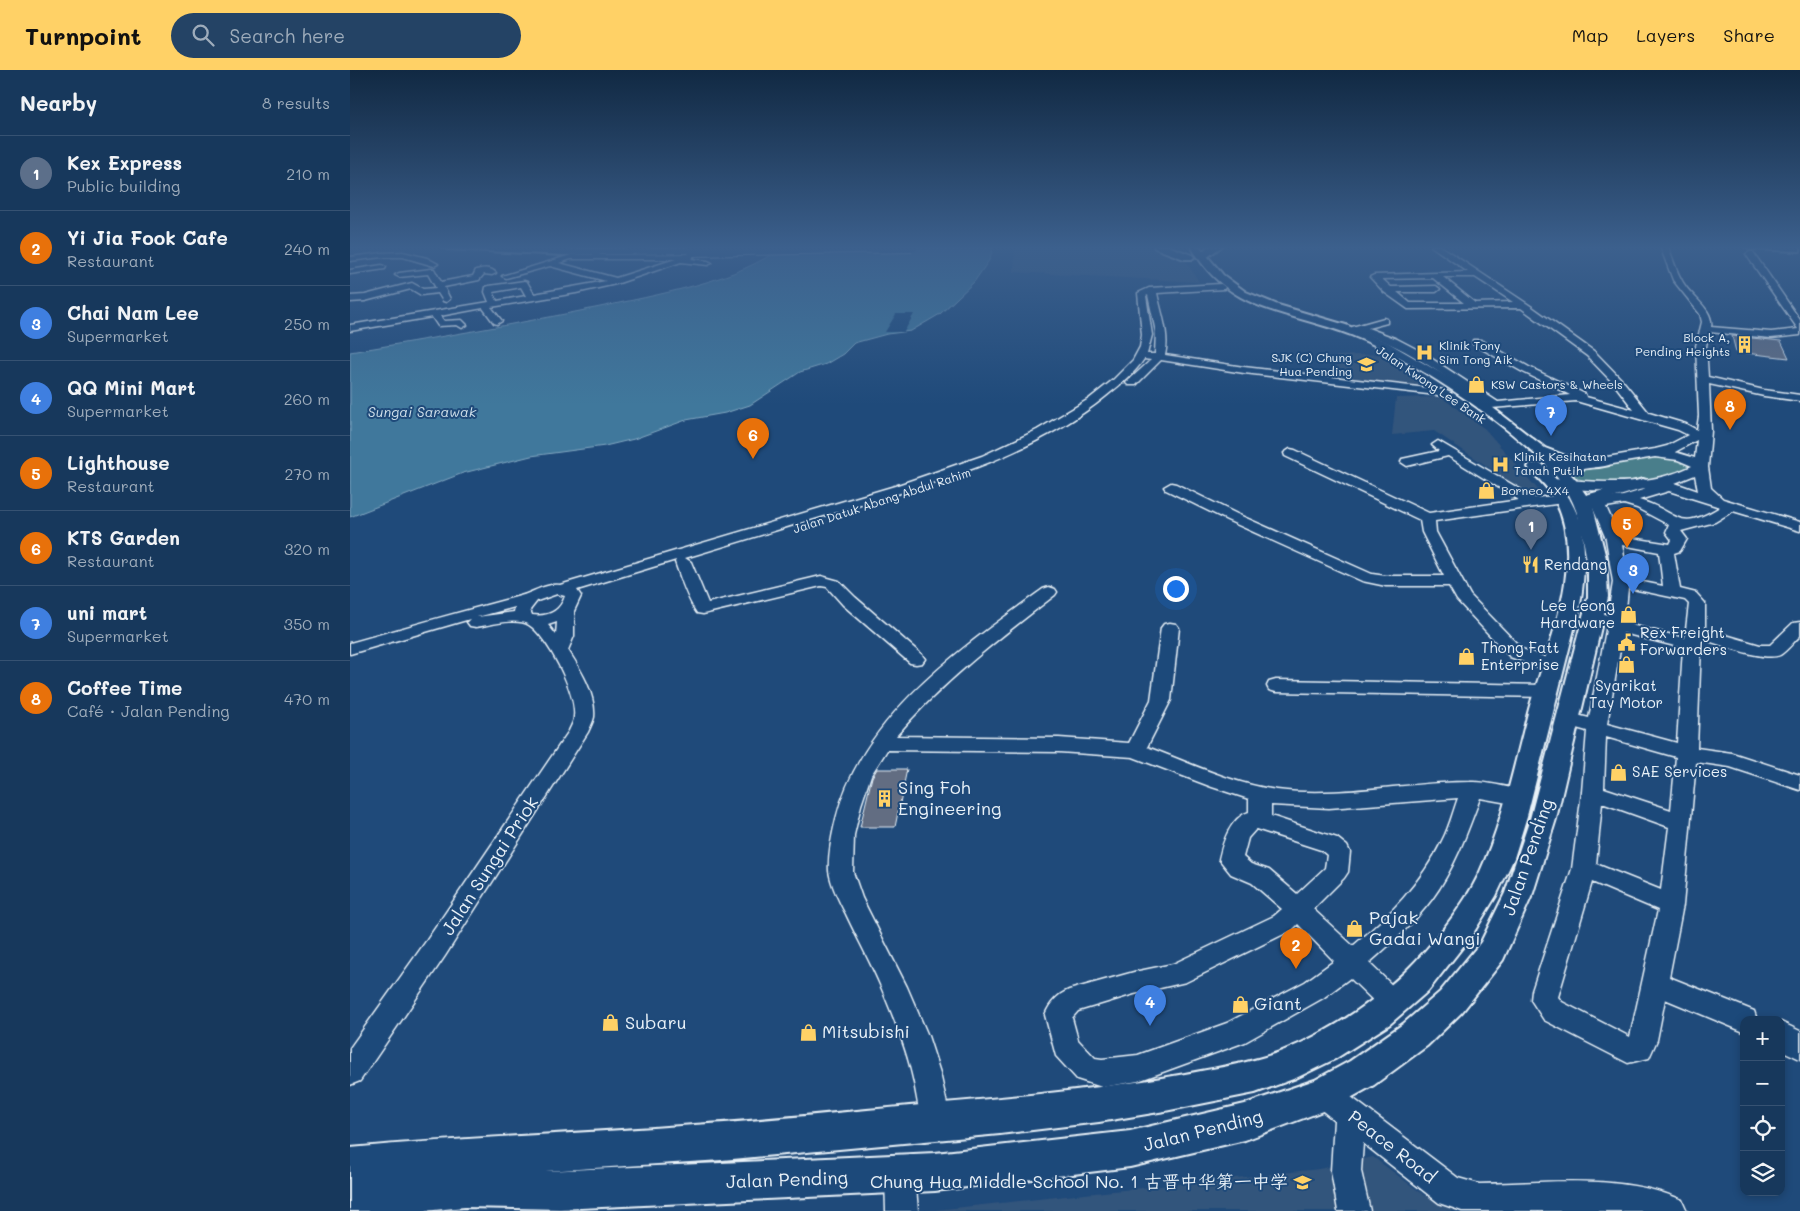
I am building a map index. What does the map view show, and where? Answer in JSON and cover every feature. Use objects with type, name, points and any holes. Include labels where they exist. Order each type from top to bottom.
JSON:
[{"type":"main road","name":"Jalan Kwong Lee Bank","points":[[1242,299],[1363,340],[1384,351],[1526,451]]},
{"type":"main road","name":"Jalan Kwong Lee Bank","points":[[1257,299],[1354,329],[1395,350],[1506,423],[1526,451],[1572,502]]},
{"type":"main road","points":[[1526,451],[1579,463],[1610,458]]},
{"type":"main road","points":[[1572,502],[1658,485]]},
{"type":"main road","name":"Jalan Pending","points":[[350,1199],[465,1188],[557,1200],[900,1175],[1130,1150],[1245,1122],[1336,1104],[1362,1072],[1415,1035],[1451,1002],[1492,951],[1522,884],[1543,819],[1583,723],[1605,619],[1598,597],[1613,576],[1572,502]]},
{"type":"main road","name":"Jalan Pending","points":[[350,1167],[478,1155],[694,1144],[995,1117],[1122,1102],[1260,1075],[1321,1050],[1368,1022],[1416,983],[1460,930],[1491,878],[1519,797],[1576,579],[1576,543],[1572,502]]},
{"type":"street","points":[[447,299],[452,310]]},
{"type":"street","points":[[490,299],[497,321]]},
{"type":"street","points":[[352,316],[355,327],[523,299]]},
{"type":"street","name":"Jalan Datuk Abang Abdul Rahim","points":[[1142,299],[1147,340],[1146,346],[1152,358]]},
{"type":"street","points":[[1152,299],[1152,358]]},
{"type":"street","points":[[1398,299],[1408,306],[1523,304]]},
{"type":"street","points":[[1465,299],[1472,305]]},
{"type":"street","points":[[1516,299],[1593,356],[1644,413]]},
{"type":"street","points":[[1692,299],[1704,312],[1706,329],[1701,346],[1703,380],[1701,467],[1704,490],[1725,508]]},
{"type":"street","points":[[1786,299],[1800,327]]},
{"type":"street","points":[[434,313],[441,324],[459,322],[462,325]]},
{"type":"street","points":[[1354,329],[1384,321]]},
{"type":"street","points":[[1354,329],[1393,341],[1416,353],[1496,406]]},
{"type":"street","points":[[1706,329],[1771,335],[1800,332]]},
{"type":"street","points":[[1477,342],[1566,395],[1644,413],[1682,427],[1702,430]]},
{"type":"street","points":[[1152,358],[1168,355],[1189,363]]},
{"type":"street","points":[[1152,358],[1163,362],[1189,363],[1446,394]]},
{"type":"street","name":"Jalan Datuk Abang Abdul Rahim","points":[[568,599],[683,562],[907,496],[995,464],[1063,431],[1108,402],[1152,358]]},
{"type":"street","name":"Jalan Datuk Abang Abdul Rahim","points":[[568,599],[945,475],[987,459],[1034,437],[1082,409],[1152,358]]},
{"type":"street","points":[[1703,380],[1764,393],[1800,398]]},
{"type":"street","points":[[1482,407],[1566,395]]},
{"type":"street","points":[[1572,502],[1610,458],[1656,453],[1672,449],[1702,430]]},
{"type":"street","points":[[1438,445],[1450,452],[1572,502],[1666,549],[1675,548],[1680,539],[1673,532],[1674,528],[1710,519],[1725,508]]},
{"type":"street","points":[[1407,462],[1450,452]]},
{"type":"street","points":[[1290,453],[1427,518],[1572,502],[1620,486],[1658,485],[1725,508],[1800,527]]},
{"type":"street","points":[[1656,453],[1687,458],[1701,467]]},
{"type":"street","points":[[1572,502],[1599,506],[1603,502],[1624,500],[1658,485],[1689,475],[1701,467]]},
{"type":"street","points":[[1171,487],[1232,517],[1368,578],[1454,581]]},
{"type":"street","points":[[1624,500],[1642,505],[1683,526]]},
{"type":"street","points":[[1427,518],[1429,532],[1463,597],[1516,653],[1549,678]]},
{"type":"street","points":[[1666,549],[1672,591]]},
{"type":"street","points":[[683,562],[704,609],[798,585],[821,582],[834,584],[850,601],[916,659]]},
{"type":"street","points":[[1613,576],[1690,596],[1697,603],[1686,753],[1671,905],[1644,1040],[1639,1049],[1628,1050],[1553,1011],[1544,1000],[1545,991],[1584,869],[1593,792],[1583,723],[1686,753],[1732,760],[1800,782]]},
{"type":"street","points":[[350,649],[475,612],[528,599],[542,592],[568,599]]},
{"type":"street","points":[[936,1122],[926,1073],[914,1036],[894,986],[850,898],[841,872],[843,835],[850,805],[861,774],[889,731],[921,697],[977,646],[1049,592]]},
{"type":"street","points":[[528,599],[522,610],[528,618]]},
{"type":"street","points":[[350,658],[449,628],[485,620],[553,618],[568,599]]},
{"type":"street","points":[[560,649],[565,636],[568,599]]},
{"type":"street","name":"Jalan Sungai Priok","points":[[350,1071],[436,948],[578,732],[583,720],[583,700],[560,649],[528,618]]},
{"type":"street","points":[[1605,619],[1629,630],[1774,651],[1799,627]]},
{"type":"street","points":[[1135,750],[1161,700],[1170,628]]},
{"type":"street","points":[[1276,686],[1549,678]]},
{"type":"street","points":[[881,744],[1059,745],[1135,750],[1219,782],[1260,795],[1291,799],[1329,800],[1472,789],[1519,797]]},
{"type":"street","points":[[1392,1002],[1352,962],[1299,908],[1261,877],[1236,867],[1231,859],[1234,840],[1241,828],[1250,820],[1260,821],[1329,844],[1339,852],[1336,872],[1299,908],[1283,923],[1177,974],[1069,1002],[1058,1015],[1066,1047],[1087,1069],[1102,1073],[1138,1068],[1235,1033],[1314,990],[1352,962],[1392,928],[1424,892],[1453,842],[1472,789]]},
{"type":"street","points":[[1593,792],[1680,822]]},
{"type":"street","points":[[1260,795],[1260,821]]},
{"type":"street","points":[[1584,869],[1671,905]]},
{"type":"street","points":[[1656,983],[1740,1018]]},
{"type":"street","points":[[1785,1037],[1800,1046]]},
{"type":"street","points":[[1120,1071],[1122,1102]]},
{"type":"street","points":[[1336,1104],[1354,1211]]},
{"type":"street","name":"Peace Road","points":[[1336,1104],[1450,1192],[1479,1200],[1617,1198],[1671,1211]]},
{"type":"street","points":[[900,1175],[902,1211]]},
{"type":"shaded area","name":"SJK (C) Chung Hua Pending","points":[[1380,354],[1432,390],[1349,381],[1338,373],[1336,356]]},
{"type":"shaded area","name":"Klinik Kesihatan Tanah Putih","points":[[1441,397],[1485,429],[1541,493],[1529,494],[1434,431],[1392,435],[1396,398]]},
{"type":"shaded area","name":"Chung Hua Middle School No. 1 古晋中华第一中学","points":[[1373,1157],[1424,1195],[1459,1211],[926,1211],[1319,1169]]},
{"type":"green space","points":[[1654,457],[1675,457],[1692,464],[1690,469],[1679,473],[1630,482],[1597,483],[1584,481],[1574,476],[1575,472]]},
{"type":"water","name":"Sungai Sarawak","points":[[636,299],[956,299],[940,314],[911,331],[887,334],[854,343],[843,354],[826,364],[800,372],[750,405],[725,413],[686,420],[634,439],[605,446],[531,456],[463,473],[350,517],[350,352]]},
{"type":"pier","points":[[896,314],[914,314],[904,332],[885,332]]},
{"type":"building","points":[[1732,336],[1781,341],[1789,358],[1736,352]]},
{"type":"building","name":"Sing Foh Engineering","points":[[877,769],[907,769],[895,827],[860,827],[872,777]]},
{"type":"place","name":"Block A, Pending Heights","points":[[1744,345]]},
{"type":"place","name":"Klinik Tony Sim Tong Aik","points":[[1425,353]]},
{"type":"place","name":"SJK (C) Chung Hua Pending","points":[[1366,365]]},
{"type":"place","name":"KSW Castors & Wheels","points":[[1477,385]]},
{"type":"place","name":"Coffee Time","points":[[1730,430]]},
{"type":"place","name":"uni mart","points":[[1551,436]]},
{"type":"place","name":"KTS Garden","points":[[753,459]]},
{"type":"place","name":"Klinik Kesihatan Tanah Putih","points":[[1500,464]]},
{"type":"place","name":"Borneo 4X4","points":[[1487,491]]},
{"type":"place","name":"Lighthouse","points":[[1627,548]]},
{"type":"place","name":"Kex Express","points":[[1531,550]]},
{"type":"place","name":"Rendang","points":[[1530,565]]},
{"type":"place","name":"Chai Nam Lee","points":[[1633,594]]},
{"type":"place","name":"Lee Leong Hardware","points":[[1629,615]]},
{"type":"place","name":"Rex Freight Forwarders","points":[[1626,642]]},
{"type":"place","name":"Thong Fatt Enterprise","points":[[1467,657]]},
{"type":"place","name":"Syarikat Tay Motor","points":[[1626,665]]},
{"type":"place","name":"SAE Services","points":[[1618,772]]},
{"type":"place","name":"Sing Foh Engineering","points":[[884,798]]},
{"type":"place","name":"Pajak Gadai Wangi","points":[[1355,928]]},
{"type":"place","name":"Yi Jia Fook Cafe","points":[[1296,969]]},
{"type":"place","name":"Giant","points":[[1240,1004]]},
{"type":"place","name":"Subaru","points":[[611,1023]]},
{"type":"place","name":"QQ Mini Mart","points":[[1150,1026]]},
{"type":"place","name":"Mitsubishi","points":[[808,1032]]},
{"type":"place","name":"Chung Hua Middle School No. 1 古晋中华第一中学","points":[[1302,1182]]}]
